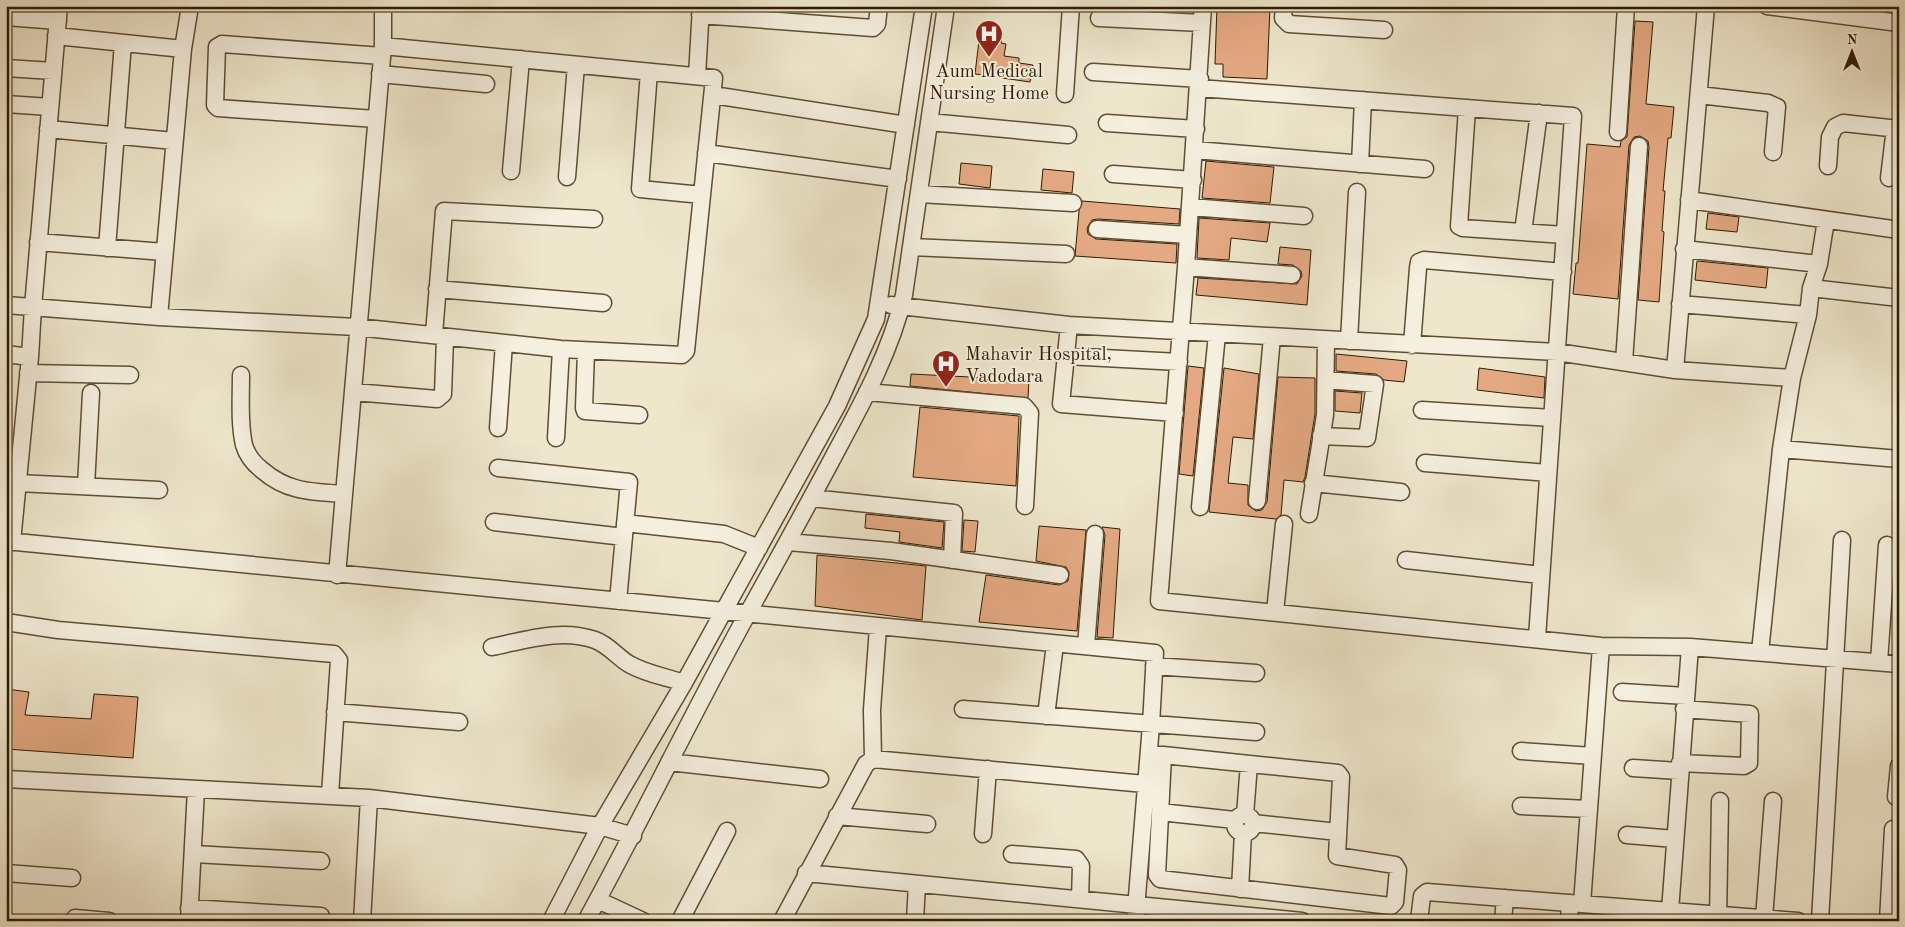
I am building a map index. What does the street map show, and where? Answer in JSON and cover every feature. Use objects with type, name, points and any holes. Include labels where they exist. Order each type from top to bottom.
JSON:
[{"type":"street","points":[[159,317],[183,49],[190,6]]},
{"type":"street","points":[[337,575],[382,50],[383,6]]},
{"type":"street","points":[[697,76],[701,11],[873,28],[877,24],[879,6]]},
{"type":"street","points":[[551,921],[600,826],[684,683],[837,406],[876,319],[924,6]]},
{"type":"street","points":[[586,921],[633,836],[669,762],[747,614],[812,498],[867,392],[889,344],[902,306],[912,247],[946,6]]},
{"type":"street","points":[[1065,94],[1071,6]]},
{"type":"street","points":[[1203,6],[1193,180],[1160,601],[1601,646],[1690,647],[1899,664]]},
{"type":"street","points":[[1284,6],[1284,18],[1289,24],[1384,30]]},
{"type":"street","points":[[1618,132],[1626,6]]},
{"type":"street","points":[[1675,370],[1706,6]]},
{"type":"street","points":[[1767,6],[1899,23]]},
{"type":"street","points":[[6,17],[58,21],[122,43],[183,49]]},
{"type":"street","points":[[1099,18],[1202,23]]},
{"type":"street","points":[[58,21],[18,483],[9,541],[337,575],[724,610],[747,614],[1155,653],[1152,725],[1160,812],[1157,877],[1240,889],[1393,905],[1397,867],[1339,858],[1336,853],[1340,777],[1338,773],[1156,755]]},
{"type":"street","points":[[107,248],[122,43]]},
{"type":"street","points":[[6,304],[159,317],[357,327],[561,349],[677,356],[682,355],[686,350],[714,78],[521,59],[382,50],[222,44],[217,47],[215,105],[218,108],[376,119]]},
{"type":"street","points":[[511,171],[521,59]]},
{"type":"street","points":[[567,176],[576,65]]},
{"type":"street","points":[[6,68],[53,71]]},
{"type":"street","points":[[649,72],[640,189],[702,195]]},
{"type":"street","points":[[1093,72],[1363,100],[1573,116],[1537,638]]},
{"type":"street","points":[[380,74],[486,84]]},
{"type":"street","points":[[713,95],[906,124]]},
{"type":"street","points":[[1699,95],[1768,103],[1777,107],[1773,152]]},
{"type":"street","points":[[1360,164],[1363,100]]},
{"type":"street","points":[[6,104],[50,107]]},
{"type":"street","points":[[1467,108],[1459,226],[1462,228],[1565,235]]},
{"type":"street","points":[[1523,232],[1539,114]]},
{"type":"street","points":[[929,122],[1068,135]]},
{"type":"street","points":[[1107,122],[1196,129]]},
{"type":"street","points":[[1828,166],[1830,137],[1835,127],[1843,123],[1897,128],[1889,178]]},
{"type":"street","points":[[48,129],[174,142]]},
{"type":"street","points":[[1624,362],[1639,146]]},
{"type":"street","points":[[1195,150],[1425,169]]},
{"type":"street","points":[[706,154],[898,179]]},
{"type":"street","points":[[1113,174],[1193,180]]},
{"type":"street","points":[[1349,341],[1357,192]]},
{"type":"street","points":[[919,194],[1073,203]]},
{"type":"street","points":[[1689,200],[1899,230]]},
{"type":"street","points":[[1190,208],[1304,216]]},
{"type":"street","points":[[354,392],[437,399],[441,397],[437,289],[444,211],[594,219]]},
{"type":"street","points":[[1760,652],[1781,449],[1792,378],[1808,315],[1811,288],[1818,264],[1826,220]]},
{"type":"street","points":[[1097,228],[1188,235]]},
{"type":"street","points":[[38,242],[164,252]]},
{"type":"street","points":[[912,247],[1066,254]]},
{"type":"street","points":[[1684,249],[1818,264]]},
{"type":"street","points":[[1412,345],[1419,262],[1424,260],[1562,272]]},
{"type":"street","points":[[1186,267],[1292,275]]},
{"type":"street","points":[[1811,288],[1899,298]]},
{"type":"street","points":[[437,289],[603,303]]},
{"type":"street","points":[[879,304],[1069,325],[1557,352],[1675,370],[1792,378]]},
{"type":"street","points":[[1680,304],[1808,315]]},
{"type":"street","points":[[1069,325],[1061,404],[1175,413]]},
{"type":"street","points":[[1200,507],[1218,334]]},
{"type":"street","points":[[1256,501],[1272,337]]},
{"type":"street","points":[[1309,514],[1326,414],[1326,340]]},
{"type":"street","points":[[498,428],[504,343]]},
{"type":"street","points":[[556,438],[561,349]]},
{"type":"street","points":[[586,350],[585,411],[639,415]]},
{"type":"street","points":[[6,354],[29,365],[130,375]]},
{"type":"street","points":[[1066,356],[1179,362]]},
{"type":"street","points":[[241,375],[242,438],[248,455],[254,463],[278,483],[293,489],[344,494]]},
{"type":"street","points":[[1321,436],[1367,438],[1375,384],[1326,380]]},
{"type":"street","points":[[867,392],[1024,406],[1028,408],[1030,413],[1025,506]]},
{"type":"street","points":[[86,486],[91,393]]},
{"type":"street","points":[[1422,410],[1552,418]]},
{"type":"street","points":[[1781,449],[1899,459]]},
{"type":"street","points":[[1425,463],[1548,473]]},
{"type":"street","points":[[498,468],[629,482],[618,600]]},
{"type":"street","points":[[18,483],[159,490]]},
{"type":"street","points":[[1313,483],[1401,492]]},
{"type":"street","points":[[812,498],[954,513],[952,560]]},
{"type":"street","points":[[494,522],[724,534],[759,548]]},
{"type":"street","points":[[1275,612],[1284,524]]},
{"type":"street","points":[[1086,646],[1095,534]]},
{"type":"street","points":[[1820,921],[1842,540]]},
{"type":"street","points":[[788,542],[952,560],[1060,575]]},
{"type":"street","points":[[1879,662],[1887,545]]},
{"type":"street","points":[[1406,560],[1541,575]]},
{"type":"street","points":[[6,622],[58,630],[334,654],[338,660],[330,795]]},
{"type":"street","points":[[873,759],[872,710],[878,626]]},
{"type":"street","points":[[492,647],[551,635],[574,635],[608,646],[631,666],[684,683]]},
{"type":"street","points":[[1046,716],[1055,644]]},
{"type":"street","points":[[1569,921],[1576,904],[1589,809],[1601,646]]},
{"type":"street","points":[[1659,914],[1675,839],[1690,647]]},
{"type":"street","points":[[1154,666],[1256,673]]},
{"type":"street","points":[[1622,692],[1750,714],[1749,763],[1744,766],[1633,768]]},
{"type":"street","points":[[963,709],[1256,732]]},
{"type":"street","points":[[335,712],[459,722]]},
{"type":"street","points":[[1521,751],[1593,756]]},
{"type":"street","points":[[1136,913],[1145,784],[1156,755]]},
{"type":"street","points":[[782,921],[866,764],[873,759],[1145,784]]},
{"type":"street","points":[[669,762],[820,779]]},
{"type":"street","points":[[1240,889],[1249,764]]},
{"type":"street","points":[[1896,797],[1899,766]]},
{"type":"street","points":[[983,834],[988,769]]},
{"type":"street","points":[[6,779],[369,798],[600,826],[633,836]]},
{"type":"street","points":[[196,789],[194,854],[189,914],[321,916]]},
{"type":"street","points":[[362,921],[369,798]]},
{"type":"street","points":[[1718,918],[1720,801]]},
{"type":"street","points":[[1768,919],[1773,801]]},
{"type":"street","points":[[1521,806],[1589,809]]},
{"type":"street","points":[[1160,812],[1244,823],[1338,832]]},
{"type":"street","points":[[837,816],[927,824]]},
{"type":"street","points":[[1888,921],[1893,830]]},
{"type":"street","points":[[680,921],[727,831]]},
{"type":"street","points":[[1627,835],[1675,839]]},
{"type":"street","points":[[194,854],[321,861]]},
{"type":"street","points":[[1012,854],[1076,859],[1081,866],[1080,899]]},
{"type":"street","points":[[6,873],[72,878]]},
{"type":"street","points":[[806,873],[1080,899],[1136,913],[1302,921]]},
{"type":"street","points":[[915,921],[917,884]]},
{"type":"street","points":[[1420,921],[1422,896],[1427,892],[1576,904],[1659,914],[1798,921]]},
{"type":"street","points":[[1503,921],[1504,898]]},
{"type":"street","points":[[598,900],[642,920]]},
{"type":"street","points":[[75,918],[109,921]]},
{"type":"building","points":[[1217,6],[1270,6],[1267,79],[1223,77],[1223,64],[1215,64]]},
{"type":"building","points":[[1635,21],[1653,22],[1646,104],[1674,107],[1671,138],[1668,138],[1663,191],[1665,191],[1662,231],[1664,232],[1659,302],[1638,300],[1649,147],[1648,141],[1640,136],[1634,137],[1629,145],[1618,299],[1573,294],[1576,263],[1578,263],[1587,144],[1620,147],[1621,141],[1627,137]]},
{"type":"building","points":[[980,32],[1002,35],[1001,43],[1006,44],[1004,56],[1019,58],[1019,63],[1033,65],[1030,82],[975,74]]},
{"type":"building","points":[[1206,161],[1274,167],[1270,203],[1202,198]]},
{"type":"building","points":[[961,163],[992,166],[990,188],[959,184]]},
{"type":"building","points":[[1043,169],[1074,172],[1072,193],[1041,190]]},
{"type":"building","points":[[1082,201],[1180,209],[1179,224],[1098,219],[1092,220],[1087,228],[1088,234],[1096,239],[1177,244],[1176,263],[1075,256],[1079,211]]},
{"type":"building","points":[[1708,213],[1739,217],[1737,232],[1706,229]]},
{"type":"building","points":[[1199,218],[1270,223],[1267,242],[1231,238],[1229,260],[1197,258]]},
{"type":"building","points":[[1280,247],[1311,250],[1307,305],[1196,295],[1198,278],[1297,284],[1302,276],[1301,271],[1293,265],[1278,264]]},
{"type":"building","points":[[1697,261],[1768,268],[1766,288],[1695,280]]},
{"type":"building","points":[[1336,354],[1407,361],[1404,382],[1384,380],[1376,374],[1336,371]]},
{"type":"building","points":[[1188,366],[1204,368],[1193,476],[1179,474]]},
{"type":"building","points":[[1224,368],[1259,374],[1253,439],[1233,437],[1228,483],[1248,485],[1248,505],[1256,511],[1262,510],[1267,502],[1278,377],[1315,378],[1315,414],[1305,477],[1303,482],[1284,480],[1281,515],[1276,519],[1209,512]]},
{"type":"building","points":[[1479,368],[1545,377],[1544,398],[1477,390]]},
{"type":"building","points":[[911,374],[1029,380],[1028,398],[910,386]]},
{"type":"building","points":[[1335,391],[1362,393],[1360,413],[1335,411]]},
{"type":"building","points":[[920,407],[1019,416],[1016,486],[913,477]]},
{"type":"building","points":[[866,514],[944,522],[942,548],[899,542],[900,532],[865,528]]},
{"type":"building","points":[[964,520],[978,521],[975,552],[962,551]]},
{"type":"building","points":[[1039,526],[1086,530],[1077,631],[979,622],[986,575],[1059,585],[1068,581],[1069,572],[1066,567],[1036,561]]},
{"type":"building","points":[[1102,527],[1120,529],[1113,638],[1097,637],[1105,535]]},
{"type":"building","points":[[817,555],[926,566],[922,620],[815,606]]},
{"type":"building","points":[[6,689],[29,692],[25,715],[91,719],[94,694],[138,697],[133,758],[6,749]]},
{"type":"place","name":"Aum Medical Nursing Home","points":[[989,58]]},
{"type":"place","name":"Mahavir Hospital, Vadodara","points":[[946,388]]}]
